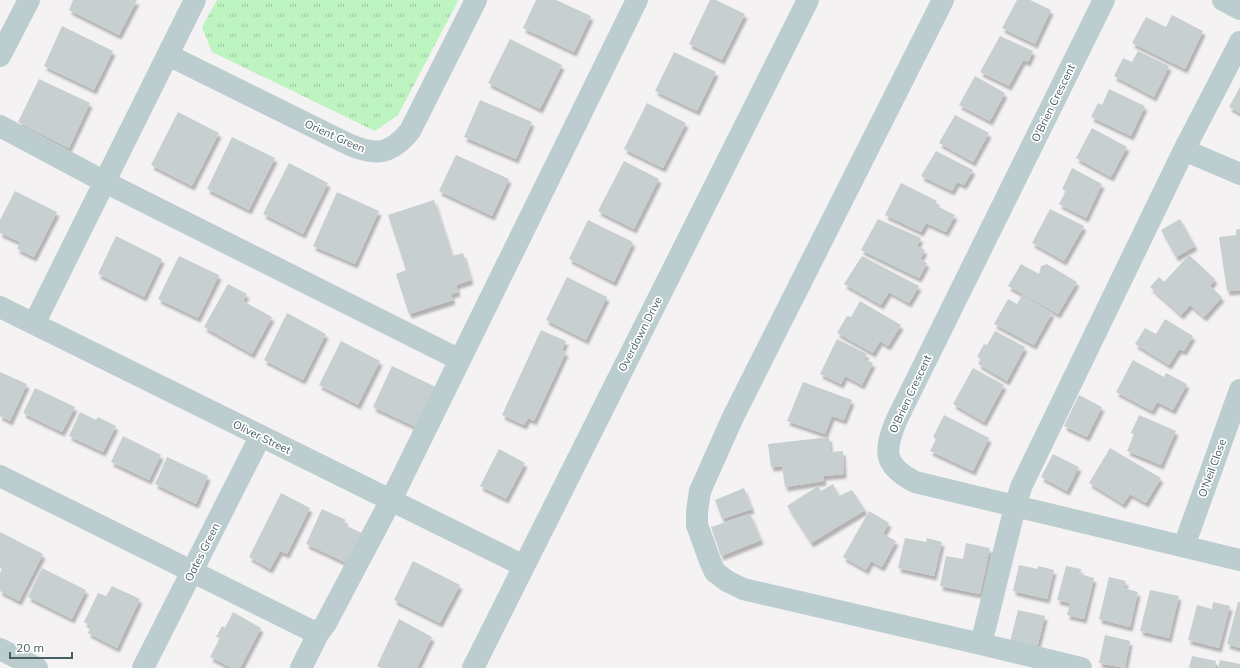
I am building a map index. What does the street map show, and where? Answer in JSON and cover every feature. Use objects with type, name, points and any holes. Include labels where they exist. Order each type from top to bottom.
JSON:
[{"type":"street","points":[[0,56],[30,0]]},
{"type":"street","points":[[34,324],[195,0]]},
{"type":"street","name":"Orient Green","points":[[168,55],[350,145],[372,152],[383,152],[401,142],[410,131],[476,0]]},
{"type":"street","points":[[302,668],[318,634],[326,623],[391,500],[637,0]]},
{"type":"street","name":"Overdown Drive","points":[[473,668],[808,0]]},
{"type":"street","points":[[943,0],[733,417],[700,491],[697,511],[697,525],[715,572],[727,581],[743,589],[1081,668]]},
{"type":"street","name":"O'Brien Crescent","points":[[1104,0],[897,419],[888,445],[889,459],[903,476],[915,482],[1240,560]]},
{"type":"street","points":[[1223,0],[1240,9]]},
{"type":"street","points":[[981,644],[1021,487],[1184,150],[1240,42]]},
{"type":"street","points":[[0,126],[105,182],[460,360]]},
{"type":"street","points":[[1184,150],[1240,174]]},
{"type":"street","name":"Oliver Street","points":[[0,307],[260,437],[524,566]]},
{"type":"street","name":"O'Neil Close","points":[[1184,546],[1240,390]]},
{"type":"street","name":"Oates Green","points":[[143,668],[260,437]]},
{"type":"street","points":[[0,476],[318,634]]},
{"type":"street","points":[[0,649],[38,668]]},
{"type":"green space","points":[[217,0],[458,1],[398,115],[375,131],[212,52],[202,27]]},
{"type":"building","points":[[73,0],[137,0],[119,35],[69,10]]},
{"type":"building","points":[[536,0],[556,0],[591,16],[574,52],[523,28]]},
{"type":"building","points":[[710,0],[716,0],[745,14],[722,60],[689,44]]},
{"type":"building","points":[[1017,0],[1030,0],[1051,10],[1035,44],[1002,28]]},
{"type":"building","points":[[1172,15],[1203,31],[1185,69],[1132,43],[1146,17],[1166,27]]},
{"type":"building","points":[[62,26],[113,51],[94,90],[44,66]]},
{"type":"building","points":[[1000,36],[1033,51],[1028,62],[1023,60],[1009,86],[980,72]]},
{"type":"building","points":[[510,39],[562,65],[540,109],[488,83]]},
{"type":"building","points":[[1138,51],[1169,66],[1154,97],[1114,76],[1123,58],[1132,62]]},
{"type":"building","points":[[674,52],[716,72],[697,111],[655,91]]},
{"type":"building","points":[[975,76],[1005,93],[990,121],[959,105]]},
{"type":"building","points":[[39,79],[90,103],[69,148],[18,122]]},
{"type":"building","points":[[1240,87],[1240,113],[1229,107]]},
{"type":"building","points":[[1109,89],[1145,106],[1131,136],[1091,117],[1098,103],[1102,105]]},
{"type":"building","points":[[480,100],[532,122],[516,159],[464,137]]},
{"type":"building","points":[[647,103],[686,123],[663,168],[624,149]]},
{"type":"building","points":[[178,112],[219,133],[192,186],[151,165]]},
{"type":"building","points":[[955,115],[989,133],[973,162],[939,143]]},
{"type":"building","points":[[1092,128],[1127,147],[1111,177],[1076,158]]},
{"type":"building","points":[[232,137],[275,158],[249,210],[207,189]]},
{"type":"building","points":[[936,151],[973,170],[964,185],[957,182],[952,191],[921,176]]},
{"type":"building","points":[[456,155],[509,179],[492,216],[439,191]]},
{"type":"building","points":[[624,161],[659,179],[634,229],[598,211]]},
{"type":"building","points":[[289,163],[328,183],[303,234],[263,214]]},
{"type":"building","points":[[1072,168],[1102,184],[1086,218],[1059,204],[1066,191],[1062,189]]},
{"type":"building","points":[[901,183],[937,201],[935,205],[955,215],[946,232],[926,223],[921,232],[885,215]]},
{"type":"building","points":[[15,191],[57,212],[34,257],[17,249],[20,242],[0,233],[0,220]]},
{"type":"building","points":[[337,192],[379,211],[355,264],[313,246]]},
{"type":"building","points":[[434,200],[452,256],[463,253],[471,280],[456,285],[458,292],[451,294],[453,300],[409,314],[396,274],[406,270],[388,215]]},
{"type":"building","points":[[1050,209],[1084,226],[1064,261],[1032,243]]},
{"type":"building","points":[[878,219],[921,238],[917,246],[925,250],[920,259],[927,263],[919,278],[861,250]]},
{"type":"building","points":[[1180,219],[1195,246],[1176,257],[1161,230]]},
{"type":"building","points":[[588,220],[633,242],[614,282],[569,259]]},
{"type":"building","points":[[1240,229],[1240,290],[1227,291],[1219,237],[1236,235],[1236,230]]},
{"type":"building","points":[[116,236],[162,259],[144,297],[98,274]]},
{"type":"building","points":[[1189,255],[1215,279],[1210,286],[1222,297],[1204,317],[1190,305],[1181,315],[1150,287],[1159,277],[1164,282]]},
{"type":"building","points":[[179,256],[219,275],[198,318],[158,299]]},
{"type":"building","points":[[862,256],[919,286],[909,303],[889,292],[881,305],[844,284]]},
{"type":"building","points":[[1021,264],[1039,274],[1041,266],[1047,264],[1077,282],[1058,314],[1008,286]]},
{"type":"building","points":[[567,277],[607,297],[586,340],[546,320]]},
{"type":"building","points":[[228,284],[247,294],[243,301],[272,317],[252,354],[204,327]]},
{"type":"building","points":[[1022,295],[1052,313],[1034,345],[994,324],[1008,299],[1017,304]]},
{"type":"building","points":[[860,301],[901,325],[888,346],[880,341],[873,353],[837,333],[847,316],[851,317]]},
{"type":"building","points":[[287,313],[326,334],[303,380],[264,360]]},
{"type":"building","points":[[1165,319],[1193,336],[1184,351],[1179,349],[1169,365],[1135,344],[1145,328],[1156,334]]},
{"type":"building","points":[[541,330],[566,341],[562,350],[566,352],[534,421],[528,418],[524,425],[502,415]]},
{"type":"building","points":[[995,331],[1025,347],[1007,381],[978,364],[981,359],[977,357],[984,344],[987,345]]},
{"type":"building","points":[[837,339],[867,354],[864,359],[873,363],[862,385],[845,376],[841,384],[820,374]]},
{"type":"building","points":[[341,341],[380,361],[358,405],[319,385]]},
{"type":"building","points":[[1133,360],[1164,377],[1166,373],[1187,384],[1173,410],[1157,402],[1152,411],[1116,392]]},
{"type":"building","points":[[392,366],[436,387],[418,428],[373,407]]},
{"type":"building","points":[[973,368],[1004,385],[984,422],[953,404]]},
{"type":"building","points":[[0,372],[27,384],[10,421],[0,416]]},
{"type":"building","points":[[803,382],[852,400],[844,420],[832,416],[825,434],[787,421]]},
{"type":"building","points":[[35,388],[75,407],[62,432],[23,413]]},
{"type":"building","points":[[1079,395],[1102,407],[1087,437],[1064,426]]},
{"type":"building","points":[[80,412],[96,420],[98,417],[116,426],[103,452],[69,436]]},
{"type":"building","points":[[944,415],[989,438],[973,471],[930,451],[936,439],[933,437]]},
{"type":"building","points":[[1139,415],[1176,431],[1161,465],[1127,451],[1134,434],[1131,433]]},
{"type":"building","points":[[123,436],[161,455],[149,480],[111,462]]},
{"type":"building","points":[[829,437],[831,452],[843,451],[844,474],[823,476],[824,481],[785,487],[782,466],[771,467],[768,444]]},
{"type":"building","points":[[1110,448],[1161,478],[1146,503],[1130,494],[1123,504],[1089,483]]},
{"type":"building","points":[[499,449],[525,463],[506,499],[480,486]]},
{"type":"building","points":[[1053,454],[1079,467],[1067,491],[1041,477]]},
{"type":"building","points":[[167,457],[208,476],[196,504],[155,484]]},
{"type":"building","points":[[833,484],[839,496],[852,490],[865,510],[811,543],[787,506],[818,486],[821,491]]},
{"type":"building","points":[[744,488],[752,509],[722,519],[715,500]]},
{"type":"building","points":[[281,493],[310,508],[287,554],[280,551],[270,569],[249,557]]},
{"type":"building","points":[[322,509],[346,520],[343,524],[366,535],[351,565],[306,544]]},
{"type":"building","points":[[869,511],[889,523],[883,534],[896,541],[882,567],[871,561],[866,570],[843,557]]},
{"type":"building","points":[[750,514],[761,540],[721,556],[711,527]]},
{"type":"building","points":[[0,532],[43,554],[19,601],[0,591],[0,573],[2,569],[0,568]]},
{"type":"building","points":[[905,538],[926,542],[927,538],[942,542],[934,576],[898,568]]},
{"type":"building","points":[[966,543],[990,548],[980,594],[940,586],[946,556],[963,559]]},
{"type":"building","points":[[413,561],[460,585],[440,623],[394,600]]},
{"type":"building","points":[[1019,565],[1038,569],[1038,566],[1054,570],[1047,599],[1013,591]]},
{"type":"building","points":[[1066,566],[1081,569],[1080,574],[1094,578],[1084,619],[1067,615],[1070,603],[1057,600]]},
{"type":"building","points":[[42,568],[86,590],[72,619],[28,597]]},
{"type":"building","points":[[1109,577],[1126,581],[1124,588],[1138,592],[1130,627],[1099,619]]},
{"type":"building","points":[[112,586],[140,599],[117,648],[88,633],[91,626],[84,622],[98,593],[106,596]]},
{"type":"building","points":[[1150,590],[1179,596],[1169,638],[1140,631]]},
{"type":"building","points":[[1213,602],[1230,606],[1219,648],[1188,640],[1197,605],[1212,609]]},
{"type":"building","points":[[1238,602],[1240,602],[1240,648],[1227,644]]},
{"type":"building","points":[[1018,610],[1045,616],[1037,648],[1010,642]]},
{"type":"building","points":[[233,612],[261,628],[240,668],[232,668],[210,657],[220,638],[216,637],[222,626],[225,628]]},
{"type":"building","points":[[399,619],[432,637],[417,668],[381,668],[377,666]]},
{"type":"building","points":[[1105,635],[1130,641],[1125,668],[1099,663]]},
{"type":"building","points":[[1192,656],[1216,661],[1215,668],[1189,668]]},
{"type":"building","points":[[1220,660],[1240,664],[1240,668],[1218,668]]}]
